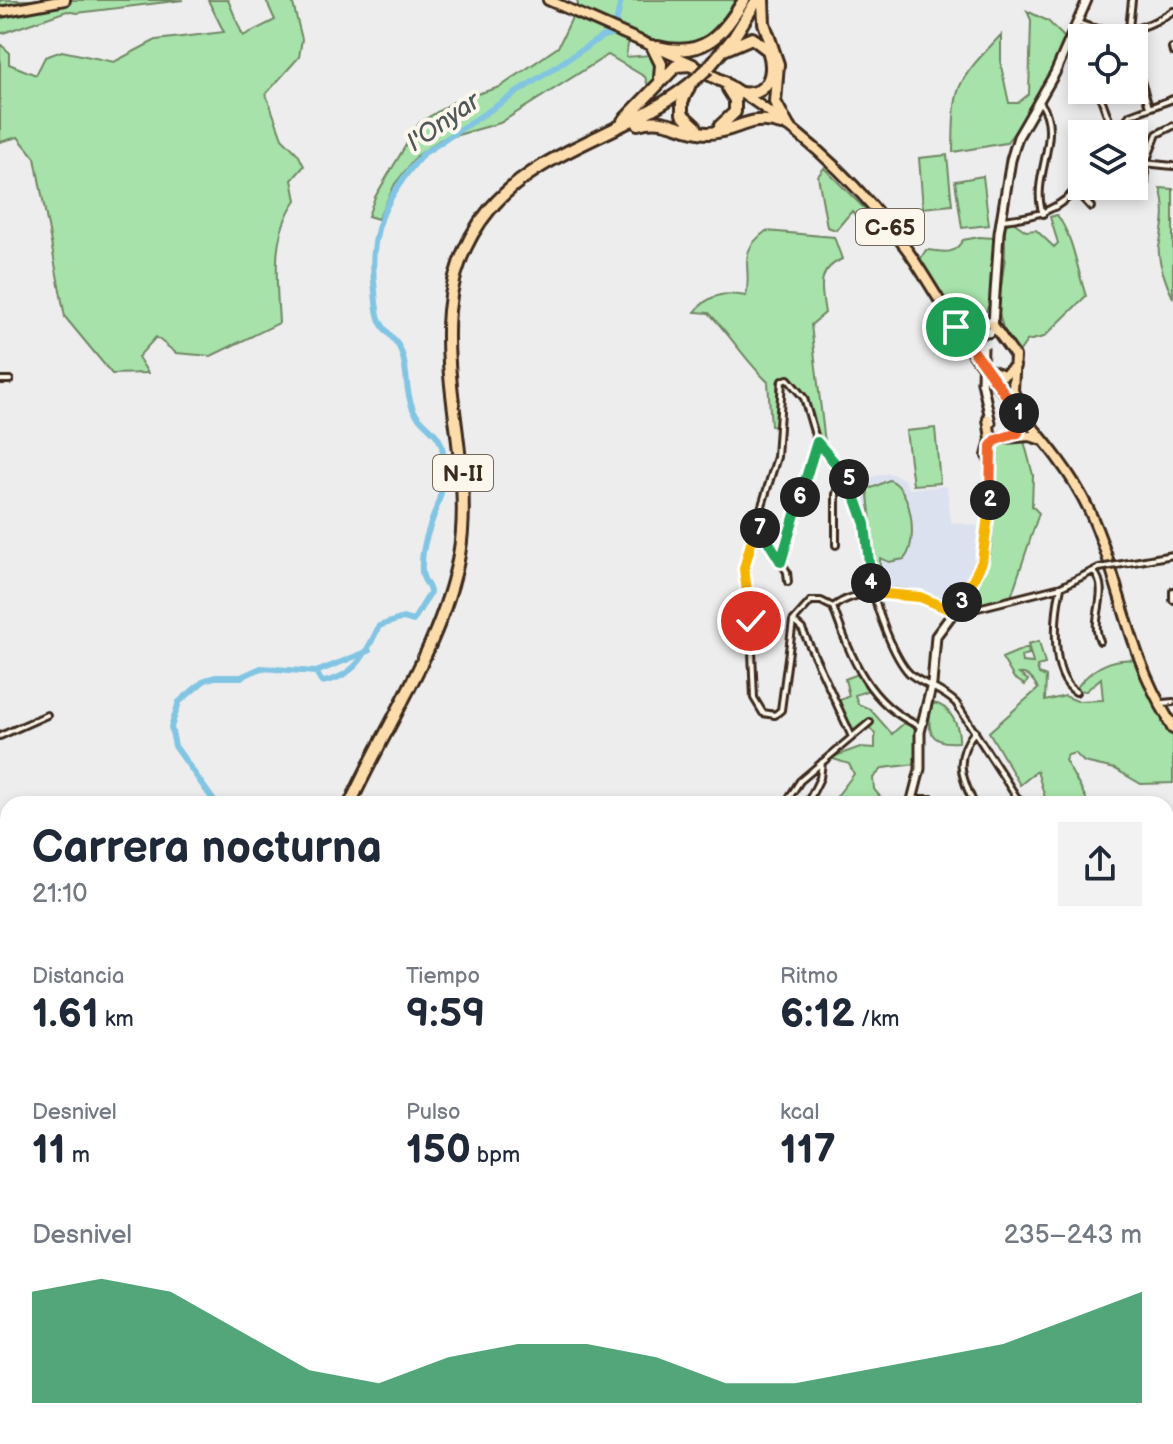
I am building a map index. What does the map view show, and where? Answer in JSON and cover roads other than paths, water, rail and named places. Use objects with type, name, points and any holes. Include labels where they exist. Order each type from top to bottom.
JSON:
[{"type":"highway","points":[[659,81],[661,64],[655,46],[681,51],[706,44],[723,30],[744,0]]},
{"type":"highway","name":"N-II","points":[[354,796],[443,612],[459,557],[464,493],[446,329],[453,276],[469,240],[489,210],[522,179],[551,161],[658,108],[694,81],[724,50],[757,0]]},
{"type":"highway","points":[[763,0],[764,23],[778,64],[775,102],[785,125]]},
{"type":"highway","points":[[724,50],[752,38],[768,50],[771,70],[766,86],[758,92],[740,93]]},
{"type":"highway","points":[[551,161],[627,119],[673,67],[686,65],[726,86],[735,100],[733,117],[722,125],[702,128],[688,122],[682,114],[682,102],[694,81]]},
{"type":"highway","points":[[614,132],[654,120],[702,133],[725,130],[755,119],[785,125]]},
{"type":"main road","points":[[0,12],[65,0]]},
{"type":"main road","name":"C-65","points":[[548,0],[655,46],[740,93],[806,141],[852,183],[885,221],[964,339],[1049,444],[1075,482],[1095,524],[1122,615],[1146,677],[1170,714]]},
{"type":"main road","name":"C-65","points":[[655,46],[686,65]]},
{"type":"main road","name":"C-65","points":[[726,86],[785,125]]},
{"type":"main road","points":[[987,332],[1002,338],[1016,361],[1014,393],[1027,418]]},
{"type":"main road","points":[[964,339],[996,375],[1008,373],[1016,361]]},
{"type":"main road","points":[[995,441],[1018,433],[1022,423],[1012,402]]},
{"type":"main road","points":[[988,419],[995,441]]},
{"type":"main road","points":[[995,441],[1034,436],[1049,444]]},
{"type":"main road","points":[[1122,615],[1170,714]]},
{"type":"street","points":[[1082,24],[1077,22],[1087,0]]},
{"type":"street","points":[[1129,24],[1132,0]]},
{"type":"street","points":[[1148,25],[1173,11]]},
{"type":"street","points":[[913,796],[920,769],[921,726],[932,684],[936,636],[982,562],[995,441],[982,382],[1001,220],[1017,141],[1068,47]]},
{"type":"street","points":[[1126,120],[1130,115],[1173,99]]},
{"type":"street","points":[[1038,101],[1050,123],[1038,201],[1043,214]]},
{"type":"street","points":[[1148,157],[1157,134],[1173,126]]},
{"type":"street","points":[[1148,162],[1173,166]]},
{"type":"street","points":[[1001,220],[1043,214],[1068,197]]},
{"type":"street","points":[[1084,200],[1091,207]]},
{"type":"street","points":[[921,726],[901,718],[877,699],[833,607],[821,601],[811,601],[793,621],[781,710],[770,715],[760,711],[754,698],[750,605],[744,575],[747,550],[777,457],[783,379],[794,384],[804,398],[817,442],[853,485],[865,524],[873,593],[905,667],[956,703],[1016,796]]},
{"type":"street","points":[[0,380],[10,380]]},
{"type":"street","points":[[986,397],[988,419],[995,441]]},
{"type":"street","points":[[781,562],[817,442]]},
{"type":"street","points":[[836,545],[836,494],[843,470]]},
{"type":"street","points":[[757,521],[781,562],[788,582]]},
{"type":"street","points":[[833,607],[848,597],[873,593],[920,597],[953,611],[1061,587],[1096,570],[1173,555]]},
{"type":"street","points":[[1096,570],[1101,583],[1097,623],[1100,641]]},
{"type":"street","points":[[1061,587],[1056,645],[1063,676],[1076,692]]},
{"type":"street","points":[[1173,591],[1173,600]]},
{"type":"street","points":[[793,621],[802,629],[852,737]]},
{"type":"street","points":[[0,736],[47,715]]},
{"type":"street","points":[[790,796],[800,781],[870,722]]},
{"type":"street","points":[[971,796],[961,774],[960,761],[975,731]]},
{"type":"street","points":[[811,796],[821,775],[822,762]]},
{"type":"waterway","name":"l'Onyar","points":[[210,796],[175,746],[171,727],[179,702],[205,680],[241,677],[261,668],[316,672],[322,682],[343,675],[358,663],[379,626],[403,618],[413,621],[430,593],[422,574],[422,555],[444,481],[444,464],[440,441],[413,409],[399,347],[382,325],[378,314],[374,252],[389,201],[423,154],[603,36],[614,33],[621,0]]},
{"type":"waterway","name":"l'Onyar","points":[[316,672],[369,651]]}]
